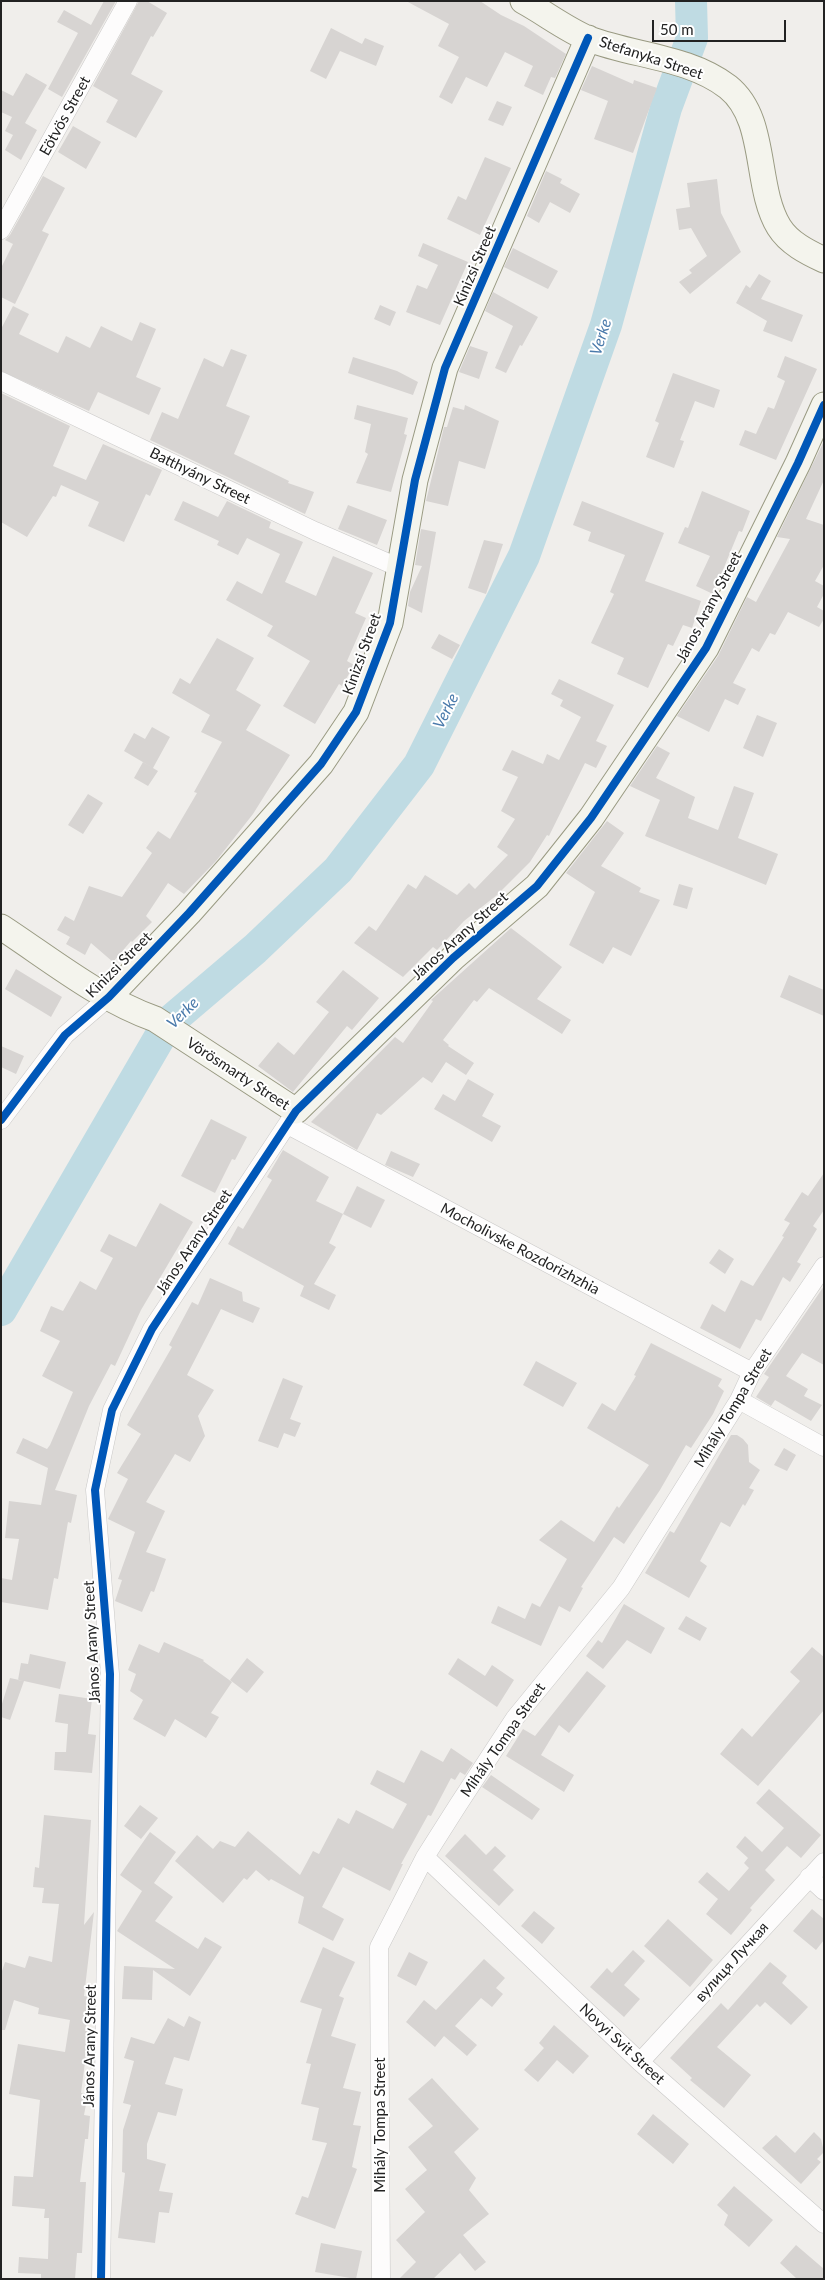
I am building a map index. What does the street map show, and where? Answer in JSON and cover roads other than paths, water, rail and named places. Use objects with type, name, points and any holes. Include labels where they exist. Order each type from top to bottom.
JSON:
[{"type":"street","name":"Eötvös Street","points":[[1,230],[128,1]]},
{"type":"street","name":"Stefanyka Street","points":[[524,1],[588,38],[698,70],[729,88],[746,110],[756,134],[770,207],[779,228],[800,249],[824,260]]},
{"type":"street","name":"Kinizsi Street","points":[[1,1120],[65,1035],[109,997],[189,913],[321,764],[356,712],[390,623],[415,480],[446,368],[588,38]]},
{"type":"street","name":"Batthyány Street","points":[[1,381],[315,531],[400,568]]},
{"type":"street","name":"János Arany Street","points":[[101,2279],[110,1674],[94,1490],[112,1410],[152,1329],[292,1118],[453,958],[537,886],[591,818],[706,648],[798,463],[824,405]]},
{"type":"street","name":"Vörösmarty Street","points":[[1,927],[109,997],[131,1010],[155,1019],[292,1118]]},
{"type":"street","name":"Mocholivske Rozdorizhzhia","points":[[292,1118],[752,1372]]},
{"type":"street","name":"Mihály Tompa Street","points":[[381,2279],[379,1947],[425,1857],[515,1718],[621,1588],[739,1400],[752,1372],[824,1266]]},
{"type":"street","points":[[739,1400],[824,1447]]},
{"type":"street","name":"Novyi Svit Street","points":[[425,1857],[640,2062],[824,2224]]},
{"type":"street","name":"вулиця Лучкая","points":[[640,2062],[824,1862]]},
{"type":"street","points":[[809,1877],[824,1891]]},
{"type":"waterway","name":"Verke","points":[[1,1310],[168,1023],[255,949],[338,870],[419,765],[524,556],[606,325],[666,108],[692,38],[691,1]]}]
